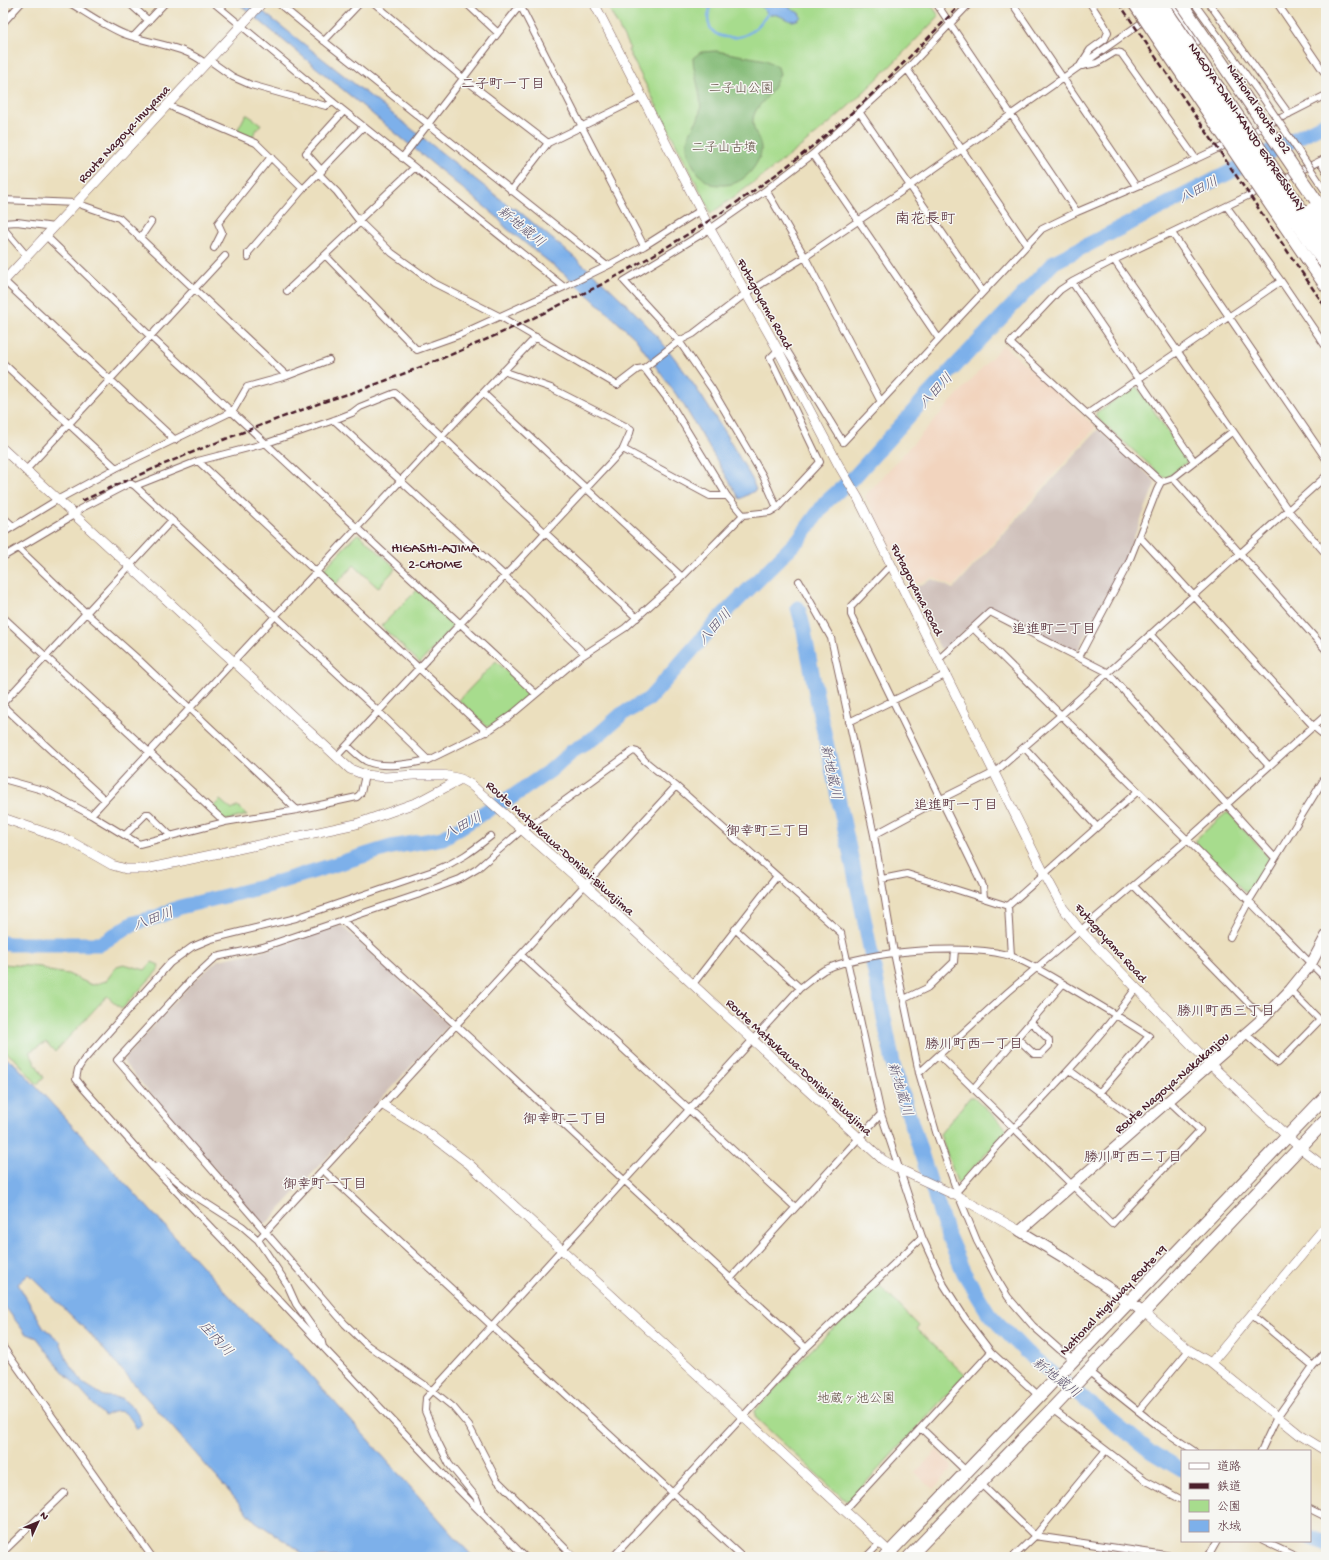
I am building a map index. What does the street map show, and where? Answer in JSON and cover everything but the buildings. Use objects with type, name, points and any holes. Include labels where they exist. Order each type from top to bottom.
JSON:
[{"type":"highway","points":[[1134,3],[1310,258],[1326,276]]},
{"type":"highway","points":[[1140,3],[1230,135],[1310,258],[1326,286]]},
{"type":"highway","name":"NAGOYA-DAINI-KANJO EXPRESSWAY","points":[[1148,3],[1326,265]]},
{"type":"highway","name":"NAGOYA-DAINI-KANJO EXPRESSWAY","points":[[1161,3],[1326,246]]},
{"type":"highway","name":"National Route 302","points":[[1171,3],[1326,230]]},
{"type":"highway","points":[[1181,3],[1326,215]]},
{"type":"highway","name":"National Highway Route 19","points":[[890,1555],[1128,1302],[1326,1096]]},
{"type":"highway","points":[[909,1557],[981,1484],[1326,1120]]},
{"type":"main road","name":"Route Nagoya-Nakakanjou","points":[[1020,1231],[1074,1186],[1263,1018],[1290,990],[1311,964],[1326,936]]},
{"type":"main road","points":[[1020,1231],[1063,1257],[1144,1312]]},
{"type":"street","points":[[3,23],[21,3]]},
{"type":"street","points":[[70,3],[109,26],[197,57],[251,85],[326,106],[332,102]]},
{"type":"street","points":[[129,3],[149,20]]},
{"type":"street","points":[[134,36],[165,3]]},
{"type":"street","points":[[214,3],[344,112],[404,156],[414,168],[564,287]]},
{"type":"street","name":"Route Nagoya-Inuyama","points":[[3,281],[28,256],[262,3]]},
{"type":"street","points":[[278,3],[427,126],[606,266]]},
{"type":"street","points":[[324,41],[360,3]]},
{"type":"street","points":[[374,3],[463,78],[548,144]]},
{"type":"street","points":[[466,3],[498,32]]},
{"type":"street","points":[[404,156],[521,3],[582,127],[644,246]]},
{"type":"street","name":"Futagoyama Road","points":[[594,3],[710,229],[778,350],[856,496],[939,659],[1044,873],[1063,908],[1081,931],[1211,1065],[1300,1148],[1326,1168]]},
{"type":"street","points":[[777,508],[764,476],[712,389],[677,343],[624,281],[710,229],[766,190],[812,154],[860,113],[906,69],[970,3]]},
{"type":"street","points":[[1012,3],[1136,186]]},
{"type":"street","points":[[1079,67],[1090,50],[1105,39],[1108,32],[1106,26],[1090,3]]},
{"type":"street","points":[[1194,3],[1265,101],[1326,192]]},
{"type":"street","points":[[1209,3],[1289,114]]},
{"type":"street","points":[[1276,3],[1326,75]]},
{"type":"street","points":[[939,4],[950,23],[1078,212]]},
{"type":"street","points":[[344,112],[306,153],[359,221],[392,253],[434,283],[501,317],[617,385],[638,369],[646,366],[677,343],[693,334],[746,294],[805,257],[911,185],[1141,23]]},
{"type":"street","points":[[1079,67],[1097,63],[1115,52],[1121,53],[1196,159]]},
{"type":"street","points":[[906,69],[1027,245]]},
{"type":"street","points":[[348,745],[360,757],[368,762],[381,764],[418,762],[428,760],[487,732],[510,716],[585,654],[625,628],[637,618],[682,577],[743,515],[770,512],[777,508],[820,462],[770,358],[778,350],[786,349],[843,442],[1042,229],[1196,159],[1326,95]]},
{"type":"street","points":[[511,191],[548,144],[642,98]]},
{"type":"street","points":[[167,104],[256,143],[303,189]]},
{"type":"street","points":[[860,113],[911,185],[983,292]]},
{"type":"street","points":[[248,257],[248,253],[303,189],[363,127]]},
{"type":"street","points":[[812,154],[859,220],[939,339]]},
{"type":"street","points":[[214,248],[222,232],[218,223],[271,157]]},
{"type":"street","points":[[1161,482],[1010,343],[1060,290],[1072,282],[1114,260],[1227,207],[1326,158]]},
{"type":"street","points":[[1320,161],[1326,171]]},
{"type":"street","points":[[287,291],[414,168]]},
{"type":"street","points":[[766,190],[805,257],[881,402]]},
{"type":"street","points":[[3,200],[76,203],[119,218],[287,376]]},
{"type":"street","points":[[1227,207],[1326,346]]},
{"type":"street","points":[[324,255],[417,350],[459,335],[501,317],[564,287],[644,246],[701,210]]},
{"type":"street","points":[[3,223],[17,222],[54,227]]},
{"type":"street","points":[[140,238],[151,222]]},
{"type":"street","points":[[3,228],[28,256]]},
{"type":"street","points":[[1172,233],[1326,459]]},
{"type":"street","points":[[46,236],[150,336],[233,411],[536,694]]},
{"type":"street","points":[[26,470],[225,256]]},
{"type":"street","points":[[1114,260],[1288,510],[1326,554]]},
{"type":"street","points":[[3,281],[175,440]]},
{"type":"street","points":[[1088,414],[1281,281]]},
{"type":"street","points":[[1072,282],[1194,462]]},
{"type":"street","points":[[91,815],[442,436],[536,337]]},
{"type":"street","points":[[3,533],[57,500],[116,468],[233,411],[247,387],[287,376],[329,360]]},
{"type":"street","points":[[3,363],[116,468]]},
{"type":"street","points":[[646,366],[727,496],[743,515]]},
{"type":"street","points":[[336,757],[623,449],[630,433],[630,429],[552,388],[503,372]]},
{"type":"street","points":[[483,392],[682,577]]},
{"type":"street","points":[[136,486],[198,461],[267,443],[334,420],[360,407],[395,393],[637,618]]},
{"type":"street","points":[[334,420],[505,576],[585,654]]},
{"type":"street","points":[[1079,657],[1128,564],[1161,482],[1173,478],[1233,431]]},
{"type":"street","name":"Route Matsukawa-Donishi-Biwajima","points":[[3,449],[350,769],[365,775],[385,777],[444,775],[461,779],[470,784],[520,826],[585,885],[883,1160],[955,1194],[1020,1231]]},
{"type":"street","points":[[623,449],[710,496],[727,496]]},
{"type":"street","points":[[198,461],[487,732]]},
{"type":"street","points":[[874,836],[941,799],[995,772],[1061,715],[1326,476]]},
{"type":"street","points":[[1173,478],[1326,650]]},
{"type":"street","points":[[3,557],[74,515],[80,509],[130,484],[136,486],[379,712],[428,760]]},
{"type":"street","points":[[3,517],[13,526]]},
{"type":"street","points":[[3,703],[171,520]]},
{"type":"street","points":[[1139,536],[1314,726],[1326,737]]},
{"type":"street","points":[[18,548],[297,810]]},
{"type":"street","points":[[891,565],[852,607],[851,615],[984,886],[984,898]]},
{"type":"street","points":[[799,581],[832,638],[874,836],[894,953],[919,1073],[955,1194],[977,1241],[1008,1297],[1033,1326],[1073,1361]]},
{"type":"street","points":[[939,659],[990,612],[1107,672],[1275,858]]},
{"type":"street","points":[[3,617],[224,822]]},
{"type":"street","points":[[973,628],[1326,979]]},
{"type":"street","points":[[1150,634],[1269,766]]},
{"type":"street","points":[[849,722],[946,674]]},
{"type":"street","points":[[3,706],[105,800]]},
{"type":"street","points":[[919,1073],[1008,992],[1187,840],[1326,715]]},
{"type":"street","points":[[1024,747],[1097,827]]},
{"type":"street","points":[[574,1557],[497,1480],[469,1426],[452,1407],[432,1390],[367,1345],[345,1324],[117,1060],[191,980],[216,957],[263,947],[460,879],[478,869],[520,826],[531,825],[633,751],[637,752],[645,761],[676,786],[841,933],[881,1114],[902,1170],[922,1237],[944,1285],[965,1318],[991,1352],[1041,1394]]},
{"type":"street","points":[[3,779],[46,791],[91,815],[139,844],[224,822],[297,810],[357,797],[361,793],[365,775]]},
{"type":"street","points":[[1230,937],[1249,901],[1326,776]]},
{"type":"street","points":[[3,818],[70,841],[112,866],[145,869],[356,824],[418,802],[461,779]]},
{"type":"street","points":[[258,1240],[676,786]]},
{"type":"street","points":[[1008,906],[1138,792]]},
{"type":"street","points":[[125,835],[146,814],[149,814],[171,836]]},
{"type":"street","points":[[492,836],[454,864],[400,884],[296,918],[204,941],[170,963],[83,1061],[76,1074],[76,1079],[153,1167],[447,1478],[525,1557]]},
{"type":"street","points":[[882,879],[907,874],[1008,906]]},
{"type":"street","points":[[693,984],[777,876]]},
{"type":"street","points":[[1134,886],[1263,1018]]},
{"type":"street","points":[[1008,906],[1011,956]]},
{"type":"street","points":[[342,920],[806,1348]]},
{"type":"street","points":[[735,929],[800,988]]},
{"type":"street","points":[[904,999],[927,988],[954,962],[955,950]]},
{"type":"street","points":[[483,1515],[476,1497],[449,1464],[425,1411],[426,1398],[800,988],[824,970],[847,963],[894,953],[976,950],[1011,956],[1037,968],[1149,1036],[1099,1093]]},
{"type":"street","points":[[521,954],[795,1207]]},
{"type":"street","points":[[973,1089],[1063,984]]},
{"type":"street","points":[[955,1194],[1013,1129],[1069,1070],[1116,1015],[1136,988]]},
{"type":"street","points":[[1246,1034],[1278,1063],[1320,1020],[1290,990]]},
{"type":"street","points":[[1017,1038],[1034,1054],[1041,1054],[1049,1046],[1049,1040],[1031,1022]]},
{"type":"street","points":[[939,1055],[1013,1129],[1112,1224],[1200,1130],[1169,1101]]},
{"type":"street","points":[[1069,1070],[1143,1125]]},
{"type":"street","points":[[383,1105],[427,1132],[469,1164],[744,1416],[880,1543],[890,1555]]},
{"type":"street","points":[[730,1278],[881,1114]]},
{"type":"street","points":[[153,1167],[159,1166],[195,1196],[242,1226],[258,1240],[287,1284],[296,1304],[321,1339],[323,1347]]},
{"type":"street","points":[[323,1170],[742,1557]]},
{"type":"street","points":[[1211,1363],[1251,1314],[1323,1236],[1326,1226]]},
{"type":"street","points":[[613,1557],[806,1348],[922,1237]]},
{"type":"street","points":[[1144,1312],[1189,1350],[1211,1363],[1300,1436],[1326,1451]]},
{"type":"street","points":[[1251,1314],[1313,1366]]},
{"type":"street","points":[[3,1347],[152,1557]]},
{"type":"street","points":[[1138,1411],[1189,1350]]},
{"type":"street","points":[[845,1510],[991,1352]]},
{"type":"street","points":[[1261,1450],[1277,1417],[1313,1366],[1326,1352]]},
{"type":"street","points":[[1086,1373],[1156,1426],[1192,1450]]},
{"type":"street","points":[[1054,1407],[1145,1480],[1181,1499]]},
{"type":"street","points":[[921,1428],[968,1472]]},
{"type":"street","points":[[1013,1557],[1035,1536],[1106,1450]]},
{"type":"street","points":[[981,1484],[1035,1536],[1133,1554],[1179,1557]]},
{"type":"street","points":[[3,1552],[64,1493]]},
{"type":"street","points":[[1311,1510],[1326,1517]]},
{"type":"street","points":[[1208,1557],[1216,1542]]},
{"type":"street","points":[[1265,1542],[1297,1557]]},
{"type":"street","points":[[866,1557],[880,1543]]},
{"type":"shaded area","points":[[1003,345],[1096,427],[953,587],[934,577],[910,586],[865,496]]},
{"type":"shaded area","points":[[1098,429],[1154,480],[1155,484],[1124,562],[1078,650],[1075,651],[989,608],[946,649],[940,648],[911,589],[933,579],[953,589]]},
{"type":"shaded area","points":[[338,926],[342,926],[447,1023],[447,1027],[266,1224],[262,1224],[124,1063],[124,1059],[189,986],[218,960],[264,951]]},
{"type":"shaded area","points":[[937,1450],[951,1465],[952,1469],[933,1489],[915,1473]]},
{"type":"green space","name":"二子山公園","points":[[606,3],[930,3],[939,16],[873,83],[832,121],[772,169],[710,214],[708,206],[628,50],[630,49]]},
{"type":"green space","name":"二子山古墳","points":[[716,51],[766,60],[778,67],[780,74],[768,96],[757,109],[753,117],[755,132],[761,146],[760,157],[750,172],[743,179],[729,185],[712,184],[702,178],[691,160],[687,147],[688,138],[699,115],[701,105],[693,58],[701,52]]},
{"type":"green space","points":[[246,114],[261,124],[251,138],[237,131]]},
{"type":"green space","points":[[1134,387],[1138,388],[1187,459],[1187,462],[1167,478],[1163,477],[1096,417],[1096,413]]},
{"type":"green space","points":[[357,534],[360,535],[396,568],[378,588],[354,565],[335,585],[324,574],[323,570]]},
{"type":"green space","points":[[417,590],[455,624],[420,663],[381,626]]},
{"type":"green space","points":[[496,661],[527,692],[528,696],[491,726],[487,726],[459,700]]},
{"type":"green space","points":[[220,800],[232,810],[238,806],[247,815],[224,821],[212,808]]},
{"type":"green space","points":[[1226,813],[1229,813],[1268,857],[1269,861],[1250,893],[1246,893],[1196,843],[1196,839]]},
{"type":"green space","points":[[152,962],[159,965],[158,970],[122,1009],[107,996],[55,1052],[46,1042],[29,1052],[44,1078],[37,1084],[17,1061],[3,1050],[3,964],[41,967],[49,971],[68,974],[92,985],[106,981],[117,966],[124,964],[145,970]]},
{"type":"green space","points":[[970,1097],[974,1097],[1006,1128],[1006,1132],[959,1183],[957,1182],[940,1134]]},
{"type":"green space","name":"地蔵ヶ池公園","points":[[879,1285],[919,1326],[917,1329],[965,1375],[850,1500],[846,1501],[755,1417],[755,1411],[810,1351]]},
{"type":"water","points":[[238,3],[252,3],[508,205],[519,211],[628,305],[660,340],[686,373],[731,443],[752,479],[756,490],[740,499],[683,404],[635,338],[568,277],[506,228],[497,217]]},
{"type":"water","points":[[762,3],[786,3],[791,9],[799,13],[801,17],[793,21],[771,15],[761,6]]},
{"type":"water","name":"庄内川","points":[[3,1056],[16,1065],[248,1316],[295,1358],[473,1557],[308,1557],[255,1521],[91,1335],[29,1274],[18,1284],[44,1328],[60,1341],[67,1360],[83,1383],[104,1396],[122,1398],[137,1412],[142,1424],[137,1429],[127,1415],[120,1412],[110,1413],[104,1416],[59,1367],[37,1338],[25,1333],[3,1304]]},
{"type":"waterway","points":[[710,3],[708,19],[709,24],[711,29],[720,36],[738,37],[749,33],[760,24],[768,13]]},
{"type":"waterway","name":"八田川","points":[[3,943],[100,944],[134,923],[157,917],[180,907],[266,886],[391,847],[443,838],[493,807],[509,799],[551,770],[571,752],[597,736],[622,714],[649,699],[722,616],[799,539],[826,502],[856,475],[927,396],[1054,262],[1326,123]]},
{"type":"waterway","name":"新地蔵川","points":[[798,608],[862,908],[894,1068],[946,1231],[964,1273],[989,1314],[1026,1352],[1150,1451],[1181,1469]]},
{"type":"waterway","name":"新地蔵川","points":[[1311,1537],[1326,1544]]},
{"type":"railway","points":[[82,501],[166,463],[316,404],[363,389],[457,352],[548,311],[617,276],[674,243],[729,208],[808,150],[867,99],[962,3]]},
{"type":"railway","points":[[1119,3],[1326,308]]},
{"type":"district","name":"二子町一丁目","points":[[503,83]]},
{"type":"district","name":"南花長町","points":[[925,218]]},
{"type":"district","name":"HIGASHI-AJIMA 2-CHOME","points":[[435,556]]},
{"type":"district","name":"追進町二丁目","points":[[1054,628]]},
{"type":"district","name":"追進町一丁目","points":[[956,804]]},
{"type":"district","name":"御幸町三丁目","points":[[768,830]]},
{"type":"district","name":"勝川町西三丁目","points":[[1226,1010]]},
{"type":"district","name":"勝川町西一丁目","points":[[974,1043]]},
{"type":"district","name":"御幸町二丁目","points":[[565,1118]]},
{"type":"district","name":"勝川町西二丁目","points":[[1133,1156]]},
{"type":"district","name":"御幸町一丁目","points":[[325,1183]]}]
